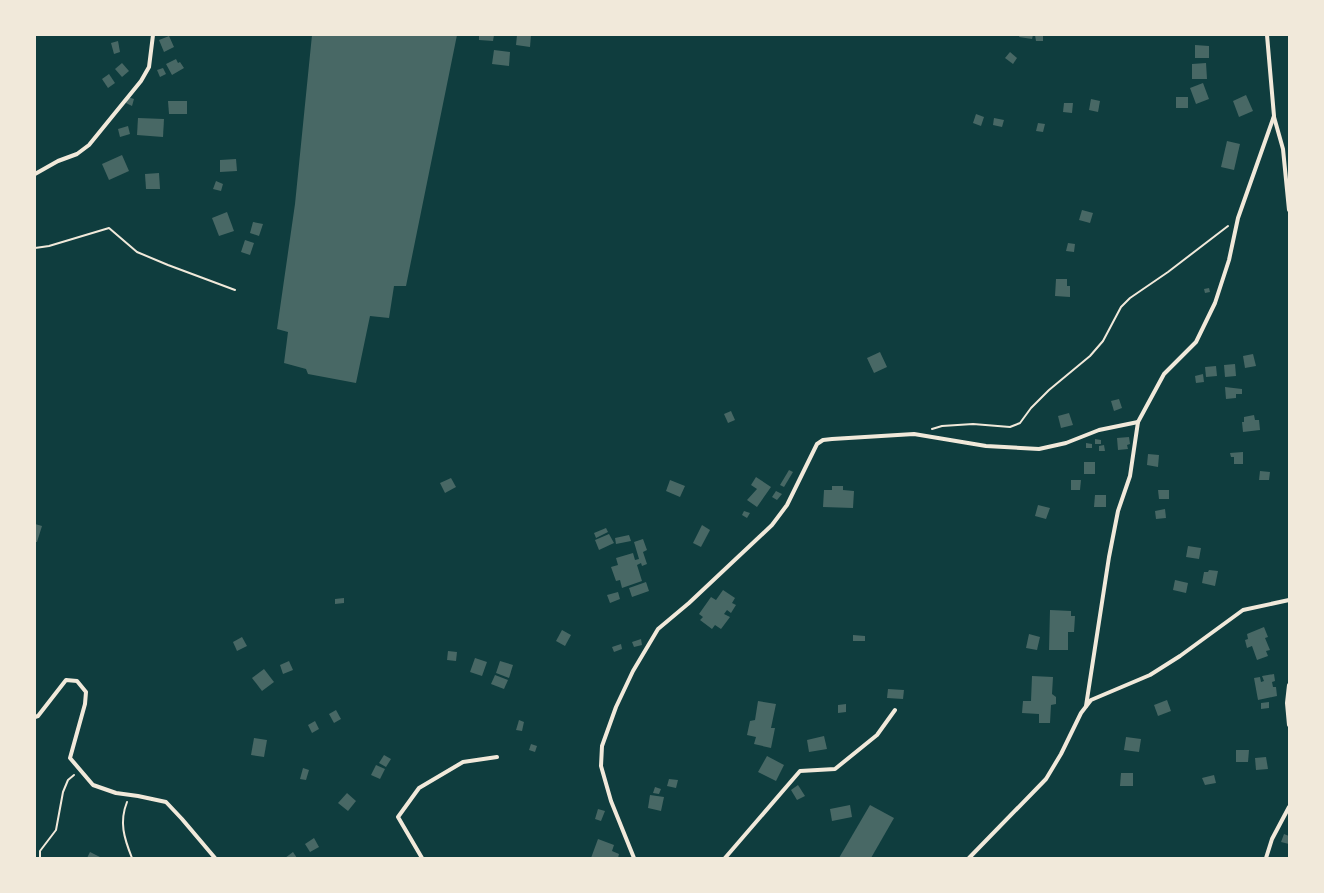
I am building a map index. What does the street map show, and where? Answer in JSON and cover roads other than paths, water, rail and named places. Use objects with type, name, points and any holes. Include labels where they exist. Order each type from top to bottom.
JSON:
[{"type":"street","points":[[35,174],[58,161],[77,154],[89,144],[141,81],[149,67],[153,35]]},
{"type":"street","points":[[1267,35],[1274,116],[1283,149],[1289,210]]},
{"type":"street","points":[[1086,706],[1109,556],[1118,511],[1132,468],[1138,422],[1164,374],[1171,365],[1191,348],[1203,328],[1224,280],[1238,218],[1274,116]]},
{"type":"street","points":[[634,858],[611,801],[601,766],[602,746],[616,707],[633,671],[655,634],[772,525],[787,505],[817,444],[823,440],[832,439],[914,434],[986,446],[1039,449],[1066,443],[1100,430],[1138,422]]},
{"type":"street","points":[[969,858],[1046,779],[1086,706],[1091,700],[1150,675],[1180,656],[1243,610],[1289,600]]},
{"type":"street","points":[[35,717],[38,716],[66,680],[77,681],[86,692],[85,704],[70,758],[79,770],[93,785],[116,793],[166,802],[215,858]]},
{"type":"street","points":[[1289,685],[1287,703],[1289,725]]},
{"type":"street","points":[[726,858],[800,771],[835,768],[877,735],[895,710]]},
{"type":"street","points":[[422,858],[398,817],[418,788],[462,762],[497,757]]},
{"type":"street","points":[[1266,858],[1272,839],[1289,807]]}]
